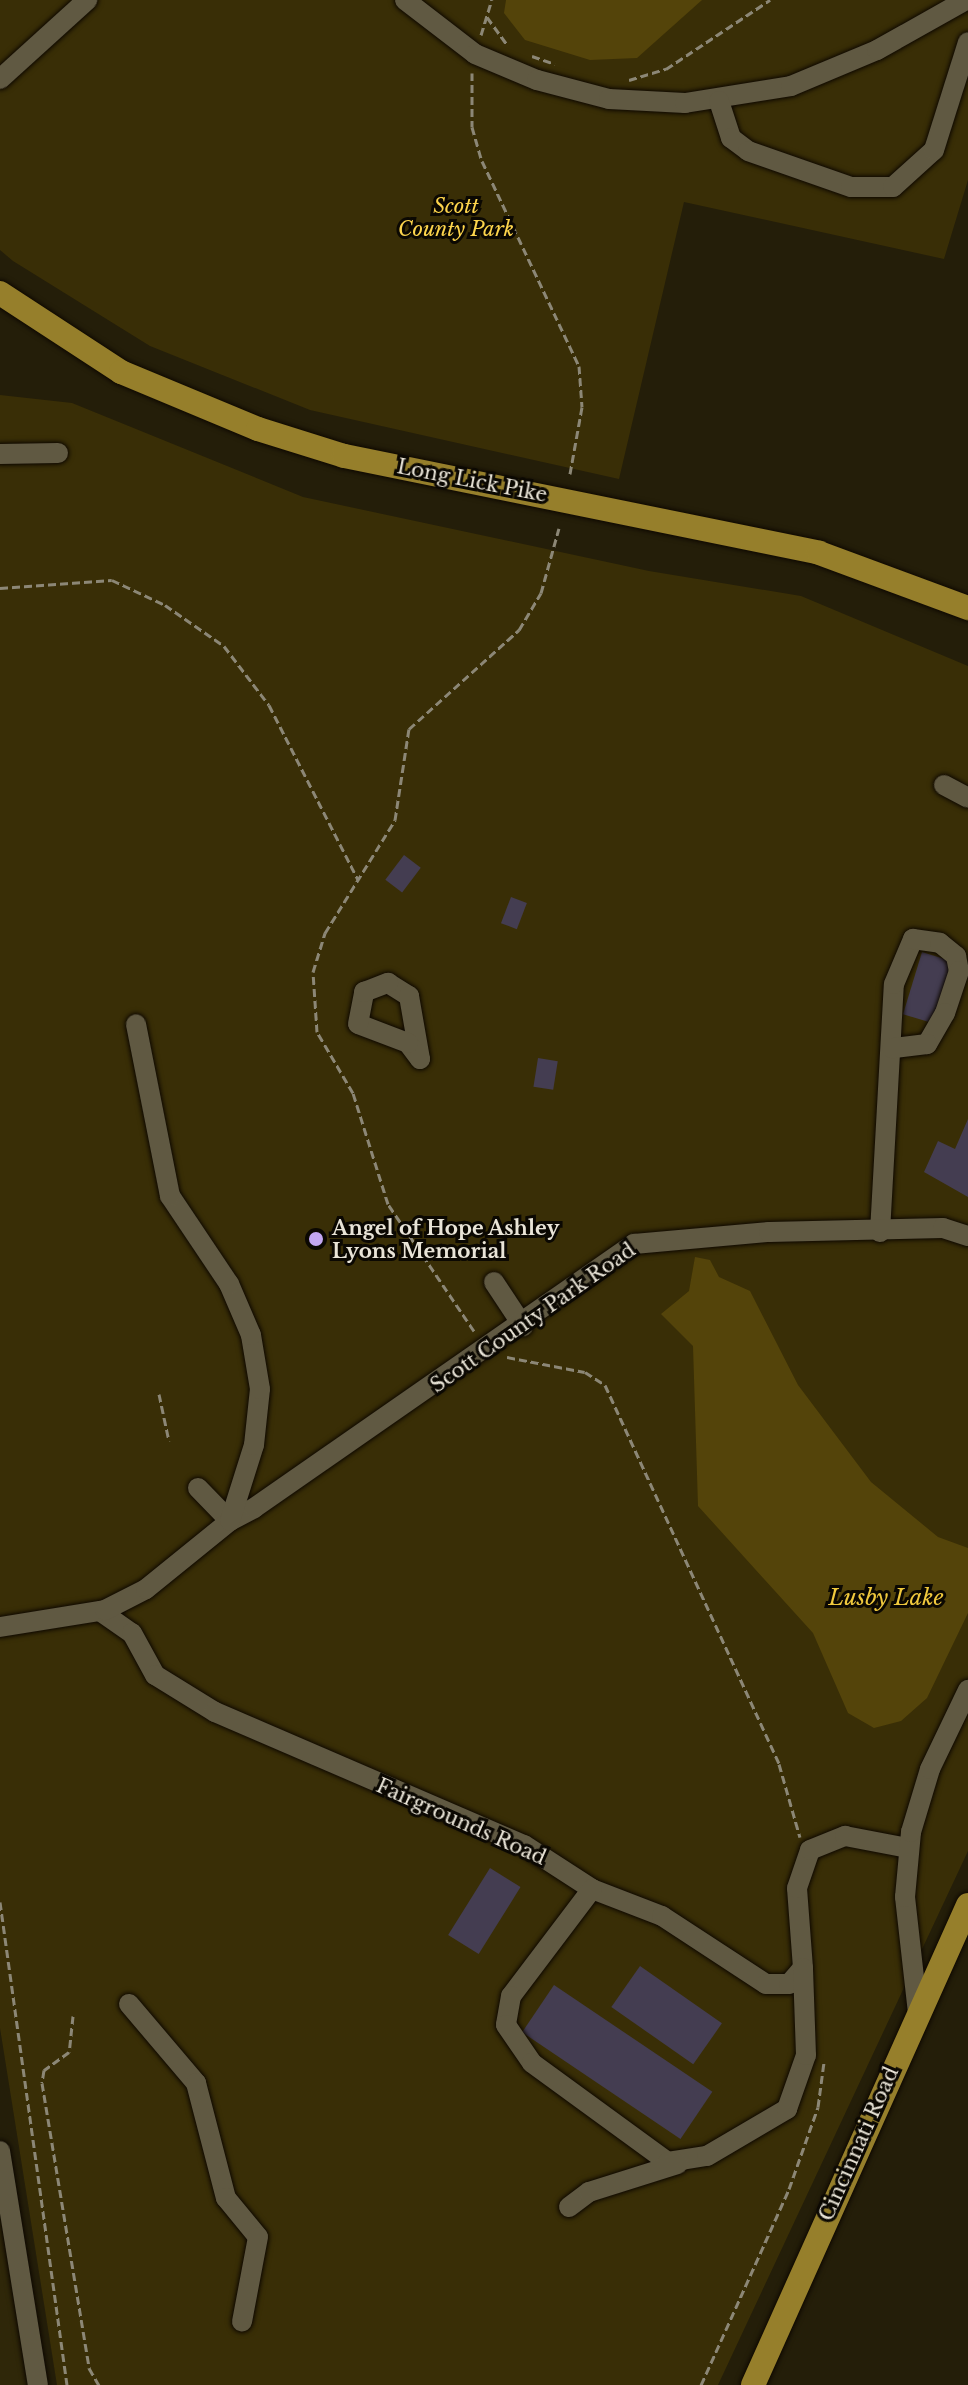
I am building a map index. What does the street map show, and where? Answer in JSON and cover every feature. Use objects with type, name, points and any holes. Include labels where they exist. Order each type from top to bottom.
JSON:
[{"type":"main road","name":"Long Lick Pike","points":[[0,293],[121,372],[258,429],[344,456],[819,553],[968,608]]},
{"type":"main road","name":"Cincinnati Road","points":[[753,2385],[968,1905]]},
{"type":"street","points":[[0,79],[87,0]]},
{"type":"street","points":[[405,0],[475,54],[609,99],[719,101],[791,86],[877,50],[966,0]]},
{"type":"street","points":[[719,101],[731,138],[748,151],[851,187],[893,187],[934,150],[968,42]]},
{"type":"street","points":[[0,454],[58,453]]},
{"type":"street","points":[[944,785],[968,798]]},
{"type":"street","points":[[880,1232],[892,1048],[887,1025],[906,951],[920,937],[940,943],[956,956],[959,971],[945,1013],[927,1044],[892,1048]]},
{"type":"street","points":[[136,1024],[170,1196],[238,1300],[255,1353],[258,1426],[230,1521],[198,1488]]},
{"type":"street","name":"Scott County Park Road","points":[[100,1611],[131,1598],[206,1543],[230,1521],[490,1350],[634,1244],[745,1233],[880,1232],[943,1228],[968,1236]]},
{"type":"street","points":[[494,1282],[523,1326]]},
{"type":"street","points":[[0,1627],[100,1611]]},
{"type":"street","name":"Fairgrounds Road","points":[[100,1611],[132,1633],[155,1675],[215,1712],[524,1845],[592,1889],[649,1909],[766,1984],[789,1984],[803,1968]]},
{"type":"street","points":[[918,2013],[906,1918],[908,1848],[930,1769],[968,1690]]},
{"type":"street","points":[[569,2207],[589,2192],[678,2164],[764,2129],[787,2109],[806,2055],[797,1888],[805,1856],[820,1842],[845,1836],[908,1848]]},
{"type":"street","points":[[592,1889],[511,1996],[506,2025],[532,2063],[678,2164]]},
{"type":"street","points":[[129,2004],[196,2083],[226,2198],[258,2237],[242,2322]]},
{"type":"street","points":[[0,2151],[38,2385]]},
{"type":"path","points":[[492,0],[475,54],[469,105],[482,161],[579,366],[582,407],[570,474]]},
{"type":"path","points":[[621,79],[666,69],[770,0]]},
{"type":"path","points":[[487,17],[514,50]]},
{"type":"path","points":[[528,55],[572,69]]},
{"type":"path","points":[[559,528],[541,593],[519,630],[409,729],[395,820],[358,880],[315,963],[317,1032],[353,1093],[388,1204],[490,1350],[585,1372],[605,1385],[779,1764],[805,1856]]},
{"type":"path","points":[[0,588],[112,580],[165,605],[224,646],[269,705],[358,880]]},
{"type":"path","points":[[159,1394],[169,1441]]},
{"type":"path","points":[[0,1902],[67,2385]]},
{"type":"path","points":[[73,2016],[69,2052],[44,2070],[42,2083],[89,2368],[99,2385]]},
{"type":"path","points":[[701,2385],[794,2176],[818,2107],[825,2050]]},
{"type":"shaded area","points":[[0,2191],[33,2385],[0,2385]]},
{"type":"green space","name":"Scott County Park","points":[[0,0],[968,0],[968,180],[944,259],[684,202],[619,479],[310,410],[150,346],[13,261],[0,250]]},
{"type":"green space","points":[[0,395],[72,403],[303,497],[649,571],[801,596],[968,666],[968,1851],[718,2385],[57,2385],[0,2028]]},
{"type":"water","points":[[506,0],[702,0],[637,58],[590,60],[525,40],[504,13]]},
{"type":"water","name":"Lusby Lake","points":[[695,1257],[710,1260],[719,1277],[750,1291],[798,1385],[871,1482],[938,1537],[968,1548],[968,1613],[927,1698],[901,1721],[874,1728],[848,1713],[813,1633],[698,1506],[693,1346],[661,1314],[689,1291]]},
{"type":"building","points":[[404,855],[421,868],[402,892],[385,880]]},
{"type":"building","points":[[511,897],[527,903],[517,929],[501,923]]},
{"type":"building","points":[[922,952],[955,962],[936,1024],[903,1014]]},
{"type":"building","points":[[538,1058],[558,1061],[553,1090],[533,1087]]},
{"type":"building","points":[[968,1119],[968,1197],[924,1172],[938,1141],[955,1149]]},
{"type":"building","points":[[490,1868],[521,1887],[479,1954],[448,1935]]},
{"type":"building","points":[[640,1966],[722,2023],[693,2064],[611,2007]]},
{"type":"building","points":[[554,1985],[712,2092],[680,2139],[522,2032]]},
{"type":"place","name":"Angel of Hope Ashley Lyons Memorial","points":[[316,1239]]}]
